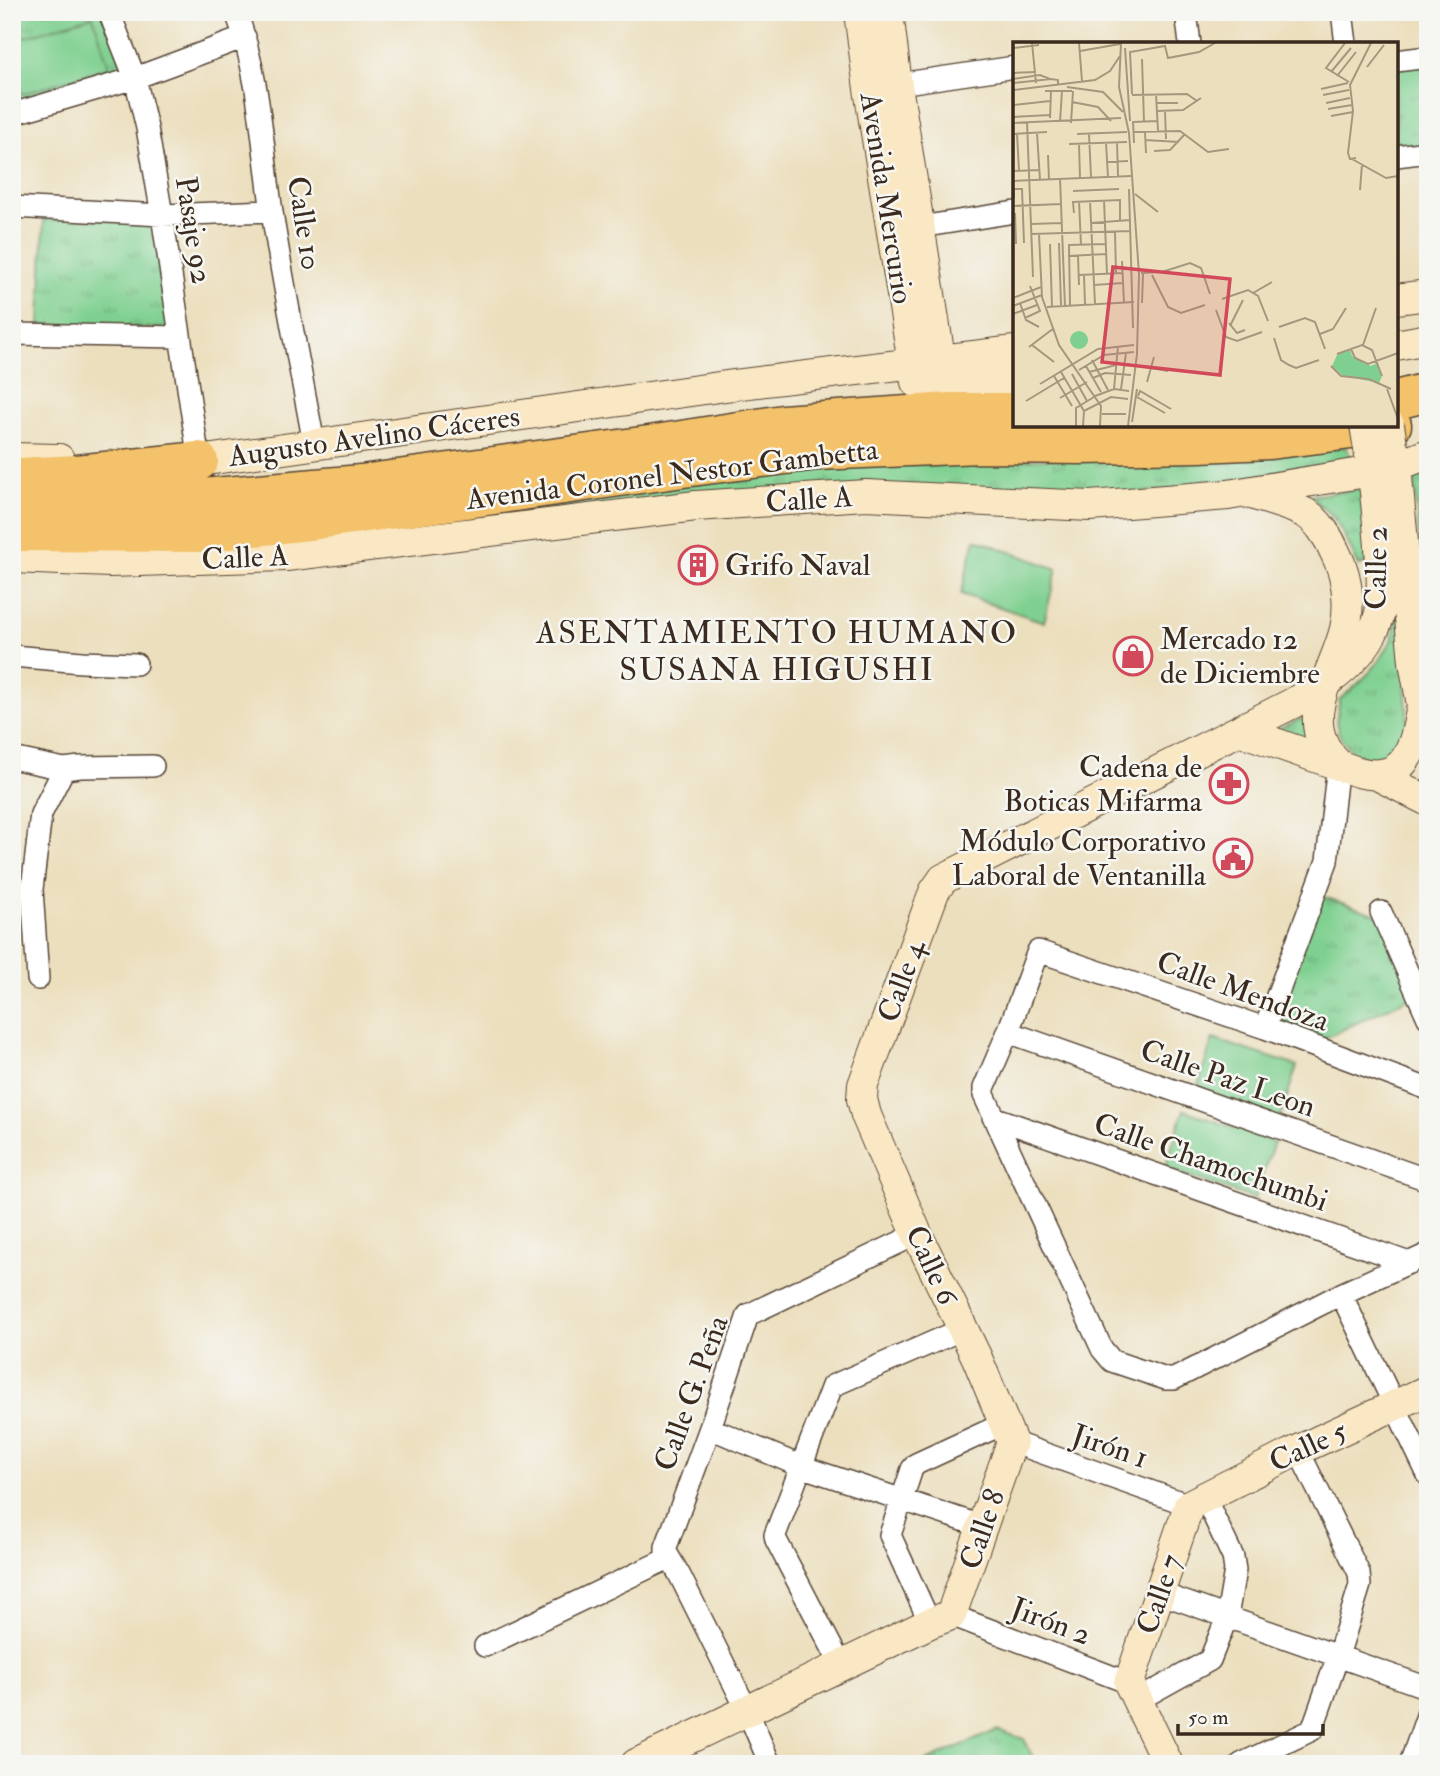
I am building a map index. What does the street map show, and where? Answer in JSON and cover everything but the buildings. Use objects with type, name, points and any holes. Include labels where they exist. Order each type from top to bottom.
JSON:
[{"type":"highway","points":[[1398,422],[1428,393]]},
{"type":"highway","name":"Avenida Coronel Nestor Gambetta","points":[[12,502],[180,500],[319,488],[635,447],[783,424],[949,412],[1013,412]]},
{"type":"highway","points":[[1384,436],[1428,419]]},
{"type":"highway","name":"Avenida Coronel Nestor Gambetta","points":[[12,532],[202,533],[317,520],[817,451],[979,444],[1199,443],[1384,436]]},
{"type":"highway","points":[[12,477],[77,474],[199,461]]},
{"type":"street","name":"Pasaje 92","points":[[109,12],[135,78],[147,128],[199,461]]},
{"type":"street","name":"Calle 10","points":[[236,12],[254,76],[272,211],[314,444]]},
{"type":"street","name":"Avenida Mercurio","points":[[859,12],[883,87],[920,227],[929,373]]},
{"type":"street","name":"Avenida Mercurio","points":[[888,12],[883,87],[929,373]]},
{"type":"street","points":[[1184,42],[1186,12]]},
{"type":"street","points":[[1342,12],[1346,42]]},
{"type":"street","points":[[12,114],[135,78],[245,37]]},
{"type":"street","points":[[1398,61],[1428,57]]},
{"type":"street","points":[[883,87],[1013,67]]},
{"type":"street","points":[[1398,156],[1428,152]]},
{"type":"street","points":[[12,207],[162,215],[272,211]]},
{"type":"street","points":[[920,227],[1013,212]]},
{"type":"street","points":[[1398,299],[1428,295]]},
{"type":"street","points":[[12,334],[180,337]]},
{"type":"street","points":[[1398,345],[1428,339]]},
{"type":"street","points":[[929,373],[1013,352]]},
{"type":"street","points":[[929,373],[1013,381]]},
{"type":"street","name":"Augusto Avelino Cáceres","points":[[12,458],[199,461],[733,385],[929,373]]},
{"type":"street","points":[[1241,731],[1358,772],[1377,775],[1387,774],[1394,769],[1412,749],[1425,715],[1414,663],[1384,436]]},
{"type":"street","name":"Calle A","points":[[12,558],[110,562],[286,556],[696,506],[866,495],[1090,506],[1245,492],[1384,436],[1428,454]]},
{"type":"street","name":"Calle 2","points":[[943,879],[1241,731],[1326,682],[1354,659],[1377,623],[1381,607],[1384,436]]},
{"type":"street","points":[[1245,492],[1304,512],[1313,518],[1332,544],[1344,574],[1347,602],[1345,627],[1318,706],[1319,730],[1327,751],[1338,764],[1327,861],[1265,1028]]},
{"type":"street","points":[[1414,663],[1424,603],[1428,594]]},
{"type":"street","points":[[12,656],[136,664]]},
{"type":"street","points":[[12,758],[64,769],[153,766]]},
{"type":"street","points":[[38,979],[32,890],[41,814],[64,769]]},
{"type":"street","points":[[1377,775],[1428,801]]},
{"type":"street","name":"Calle 4","points":[[863,1085],[934,892],[943,879]]},
{"type":"street","points":[[1381,912],[1428,1018]]},
{"type":"street","name":"Calle Mendoza","points":[[1008,1032],[1038,951],[1265,1028],[1428,1089]]},
{"type":"street","points":[[1008,1032],[984,1088],[984,1095],[1102,1349],[1112,1361],[1166,1379],[1174,1379],[1418,1258]]},
{"type":"street","name":"Calle Paz Leon","points":[[1008,1032],[1428,1180]]},
{"type":"street","name":"Calle 6","points":[[863,1085],[862,1099],[866,1115],[1008,1433]]},
{"type":"street","name":"Calle Chamochumbi","points":[[993,1117],[1418,1258]]},
{"type":"street","name":"Calle G. Peña","points":[[668,1553],[748,1315],[917,1234]]},
{"type":"street","points":[[1341,1294],[1428,1475]]},
{"type":"street","points":[[841,1665],[775,1538],[800,1466],[832,1386],[963,1329]]},
{"type":"street","name":"Calle 5","points":[[1196,1501],[1428,1390]]},
{"type":"street","points":[[710,1428],[800,1466],[975,1524]]},
{"type":"street","points":[[636,1764],[941,1619],[891,1539],[891,1531],[912,1469],[916,1464],[1008,1433]]},
{"type":"street","name":"Jirón 1","points":[[1008,1433],[1196,1501]]},
{"type":"street","name":"Calle 8","points":[[941,1619],[1008,1433]]},
{"type":"street","points":[[1241,1764],[1312,1730],[1338,1656],[1360,1579],[1303,1460],[1290,1454]]},
{"type":"street","points":[[1168,1764],[1133,1692],[1210,1661],[1227,1617],[1235,1570],[1233,1557],[1196,1501]]},
{"type":"street","name":"Calle 7","points":[[1133,1692],[1196,1501]]},
{"type":"street","points":[[485,1646],[668,1553],[747,1710],[770,1764]]},
{"type":"street","points":[[1168,1596],[1428,1689]]},
{"type":"street","name":"Jirón 2","points":[[941,1619],[1133,1692]]},
{"type":"street","points":[[1410,1764],[1428,1713]]},
{"type":"green space","points":[[12,12],[104,12],[128,72],[12,109]]},
{"type":"green space","points":[[93,16],[109,67],[22,94],[12,63],[12,41]]},
{"type":"green space","points":[[1428,57],[1428,152],[1398,156],[1398,61]]},
{"type":"green space","points":[[44,217],[160,223],[175,329],[40,325]]},
{"type":"green space","points":[[1346,447],[1352,463],[1149,492],[12,544],[658,487],[860,466]]},
{"type":"green space","points":[[1428,470],[1428,548],[1425,553],[1420,553],[1414,475]]},
{"type":"green space","points":[[1361,489],[1366,528],[1366,563],[1359,566],[1333,517],[1310,496]]},
{"type":"green space","points":[[975,539],[1057,569],[1044,622],[961,594]]},
{"type":"green space","points":[[1400,601],[1408,728],[1400,744],[1387,756],[1373,760],[1353,753],[1340,736],[1336,722],[1340,699],[1371,671],[1389,645]]},
{"type":"green space","points":[[1305,717],[1309,742],[1276,730]]},
{"type":"green space","points":[[1428,761],[1428,788],[1407,781],[1422,765]]},
{"type":"green space","points":[[1318,895],[1381,916],[1415,995],[1317,1042],[1269,1025]]},
{"type":"green space","points":[[1213,1039],[1297,1066],[1280,1118],[1196,1091]]},
{"type":"green space","points":[[1184,1110],[1274,1142],[1254,1199],[1165,1168]]},
{"type":"green space","points":[[997,1730],[1024,1739],[1036,1764],[919,1764]]},
{"type":"place","name":"Grifo Naval","points":[[698,565]]},
{"type":"place","name":"Mercado 12 de Diciembre","points":[[1133,656]]},
{"type":"place","name":"Cadena de Boticas Mifarma","points":[[1229,784]]},
{"type":"place","name":"Módulo Corporativo Laboral de Ventanilla","points":[[1233,858]]},
{"type":"district","name":"ASENTAMIENTO HUMANO SUSANA HIGUSHI","points":[[777,650]]}]
